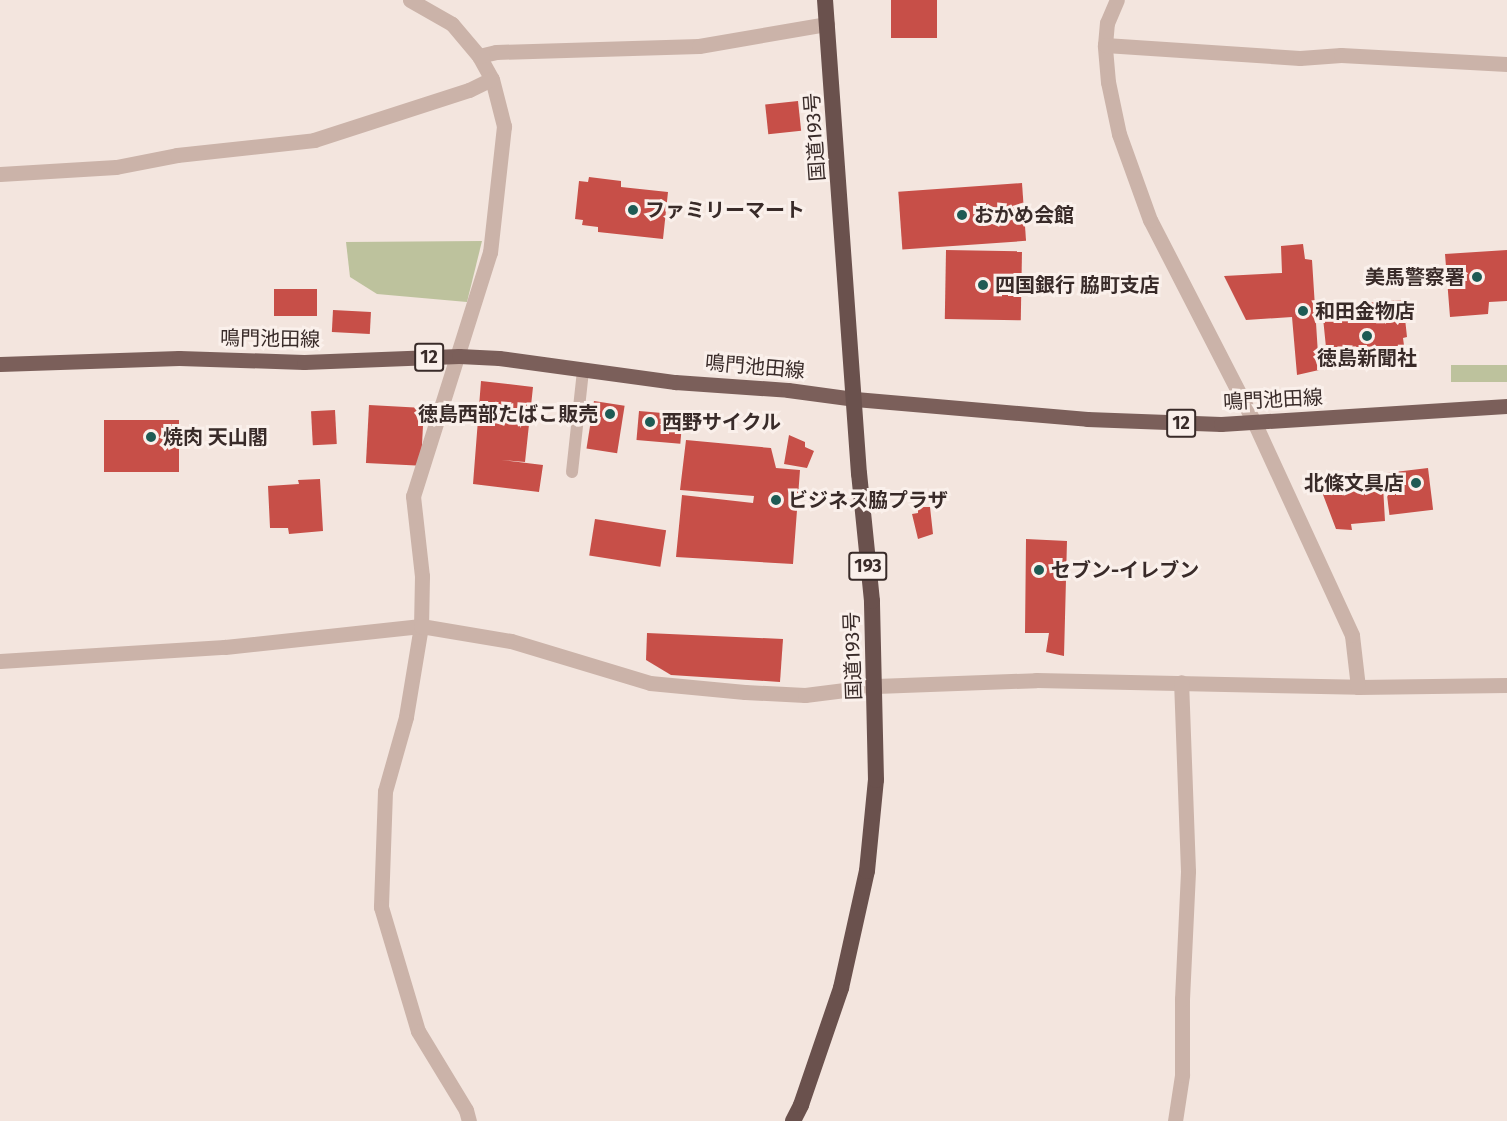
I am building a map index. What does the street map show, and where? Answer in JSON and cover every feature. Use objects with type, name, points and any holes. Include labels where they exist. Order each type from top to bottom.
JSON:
[{"type":"highway","name":"国道193号","points":[[793,1121],[801,1105],[842,988],[867,871],[876,780],[876,686],[872,601],[858,474],[855,399],[825,0]]},
{"type":"main road","name":"鳴門池田線","points":[[0,364],[179,358],[304,362],[459,356],[499,358],[675,382],[788,390],[855,399],[1087,419],[1255,424],[1507,406]]},
{"type":"street","points":[[410,0],[452,24],[479,56],[492,79],[504,126],[491,240],[459,356],[413,496],[422,576],[421,626],[406,717],[385,791],[381,907],[418,1030],[466,1110],[468,1121]]},
{"type":"street","points":[[1117,0],[1107,23],[1105,45],[1108,82],[1119,134],[1150,220],[1255,424],[1352,635],[1358,687]]},
{"type":"street","points":[[479,56],[496,52],[699,46],[827,24]]},
{"type":"street","points":[[1105,45],[1300,58],[1341,55],[1507,64]]},
{"type":"street","points":[[0,174],[116,167],[177,154],[314,140],[470,90],[492,79]]},
{"type":"street","points":[[0,661],[225,647],[421,626],[511,641],[651,683],[745,692],[805,695],[876,686],[1036,680],[1358,687],[1507,685]]},
{"type":"street","points":[[1175,1121],[1182,1075],[1182,999],[1188,871],[1181,682]]},
{"type":"lane","points":[[572,472],[583,370]]},
{"type":"green space","points":[[482,241],[467,302],[377,294],[350,277],[346,242]]},
{"type":"green space","points":[[1451,365],[1507,365],[1507,382],[1451,382]]},
{"type":"building","points":[[891,0],[937,0],[937,38],[891,38]]},
{"type":"building","points":[[798,101],[801,131],[768,134],[765,104]]},
{"type":"building","points":[[589,177],[621,181],[621,187],[668,192],[663,239],[598,232],[598,227],[582,225],[583,220],[575,219],[579,181],[588,182]]},
{"type":"building","name":"おかめ会館","points":[[1022,183],[1026,241],[902,250],[898,192]]},
{"type":"building","points":[[1303,244],[1305,259],[1312,260],[1319,370],[1297,375],[1292,317],[1246,320],[1224,276],[1282,273],[1281,246]]},
{"type":"building","name":"四国銀行 脇町支店","points":[[946,250],[1022,251],[1021,320],[945,319]]},
{"type":"building","name":"美馬警察署","points":[[1507,250],[1507,301],[1489,302],[1488,314],[1450,317],[1445,254]]},
{"type":"building","points":[[274,289],[317,289],[317,316],[274,316]]},
{"type":"building","points":[[1403,300],[1407,337],[1403,338],[1406,360],[1328,367],[1322,308],[1357,305],[1357,313],[1366,311],[1366,303]]},
{"type":"building","points":[[333,310],[371,312],[370,334],[332,332]]},
{"type":"building","points":[[481,381],[533,387],[525,462],[501,460],[543,465],[539,492],[473,484]]},
{"type":"building","points":[[594,401],[625,406],[617,453],[586,448]]},
{"type":"building","points":[[369,405],[424,408],[421,466],[366,463]]},
{"type":"building","points":[[335,410],[337,444],[313,445],[311,411]]},
{"type":"building","points":[[639,411],[683,415],[680,444],[636,440]]},
{"type":"building","points":[[104,420],[179,420],[179,472],[104,472]]},
{"type":"building","points":[[789,435],[805,442],[805,447],[814,451],[807,468],[784,464]]},
{"type":"building","name":"ビジネス脇プラザ","points":[[686,440],[771,448],[776,468],[800,470],[793,564],[676,557],[682,495],[753,503],[754,496],[680,490]]},
{"type":"building","points":[[1428,468],[1433,510],[1389,515],[1384,473]]},
{"type":"building","points":[[320,479],[323,531],[289,534],[288,528],[270,528],[268,486],[299,484],[298,480]]},
{"type":"building","points":[[1383,486],[1385,521],[1351,524],[1352,530],[1336,529],[1322,492]]},
{"type":"building","points":[[918,507],[930,507],[933,534],[918,539],[912,514],[918,513]]},
{"type":"building","points":[[595,519],[666,530],[660,567],[589,556]]},
{"type":"building","points":[[1026,539],[1067,541],[1064,656],[1046,652],[1049,633],[1025,633]]},
{"type":"building","points":[[647,633],[783,639],[780,682],[671,675],[646,660]]},
{"type":"place","name":"ファミリーマート","points":[[633,210]]},
{"type":"place","name":"おかめ会館","points":[[962,215]]},
{"type":"place","name":"美馬警察署","points":[[1477,277]]},
{"type":"place","name":"四国銀行 脇町支店","points":[[983,285]]},
{"type":"place","name":"和田金物店","points":[[1303,311]]},
{"type":"place","name":"徳島新聞社","points":[[1367,336]]},
{"type":"place","name":"徳島西部たばこ販売","points":[[610,414]]},
{"type":"place","name":"西野サイクル","points":[[650,422]]},
{"type":"place","name":"焼肉 天山閣","points":[[151,437]]},
{"type":"place","name":"北條文具店","points":[[1416,483]]},
{"type":"place","name":"ビジネス脇プラザ","points":[[776,500]]},
{"type":"place","name":"セブン-イレブン","points":[[1039,570]]}]
